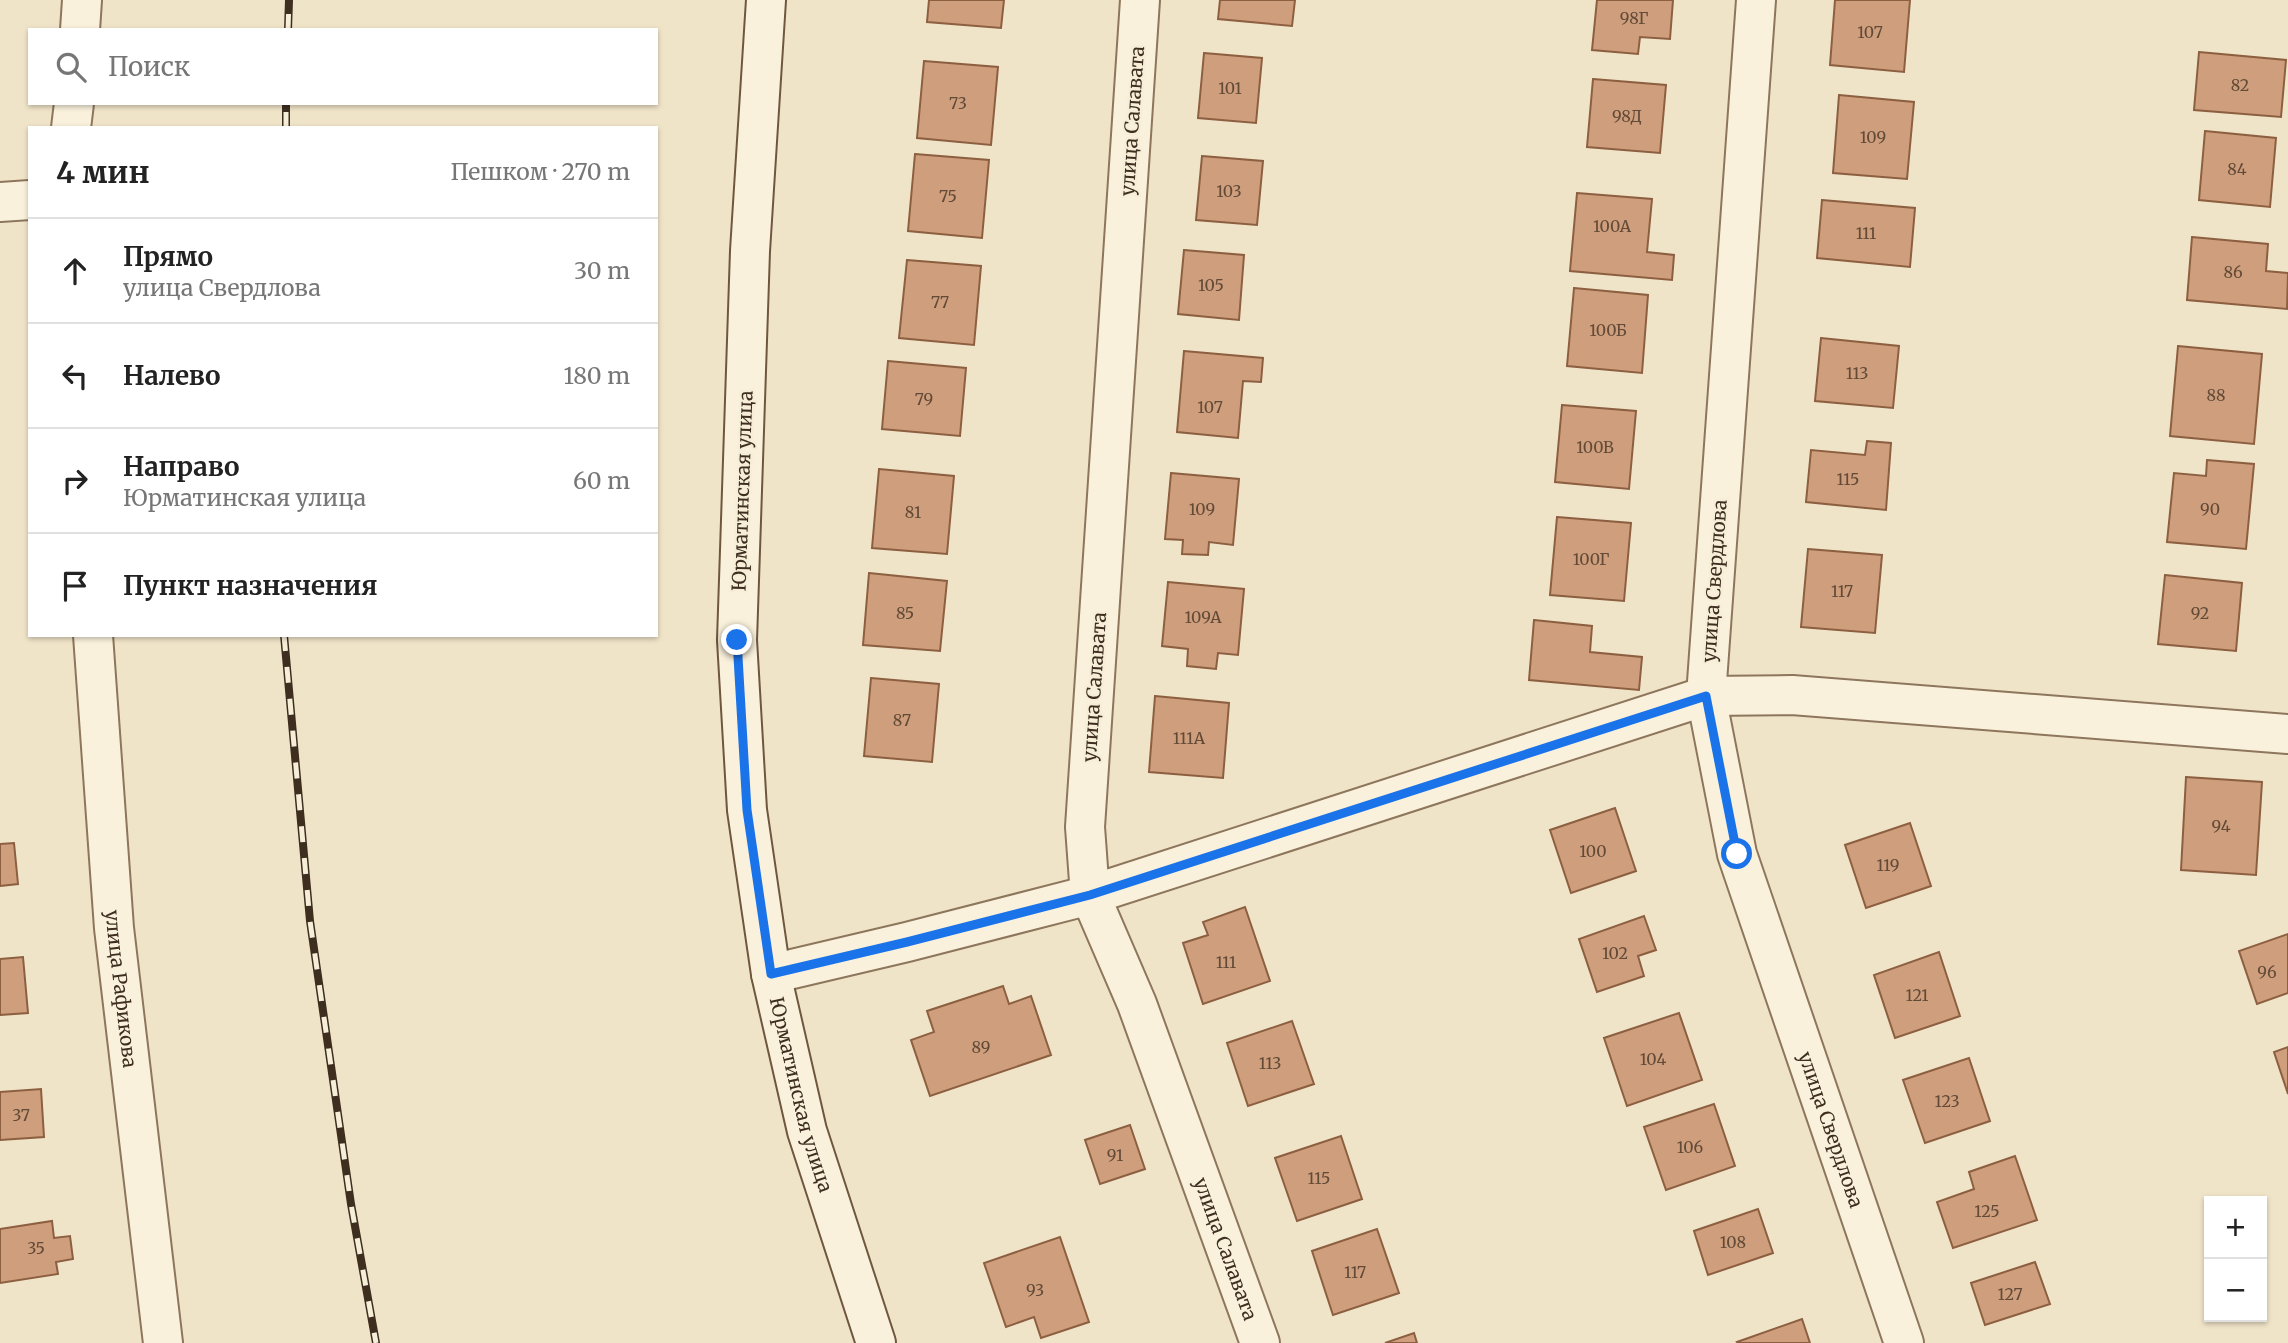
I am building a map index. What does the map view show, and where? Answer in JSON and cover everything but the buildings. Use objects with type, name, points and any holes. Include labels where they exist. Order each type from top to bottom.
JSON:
[{"type":"street","points":[[80,28],[82,0]]},
{"type":"street","name":"Юрматинская улица","points":[[766,0],[750,251],[737,640],[747,810],[771,974],[807,1131],[876,1343]]},
{"type":"street","name":"улица Салавата","points":[[1140,0],[1085,827],[1090,895],[1137,1004],[1260,1343]]},
{"type":"street","name":"улица Свердлова","points":[[1756,0],[1706,696],[1737,854],[1904,1343]]},
{"type":"street","points":[[71,126],[74,105]]},
{"type":"street","points":[[0,202],[28,200]]},
{"type":"street","name":"улица Рафикова","points":[[93,637],[114,928],[163,1343]]},
{"type":"street","points":[[771,974],[1090,895],[1706,696],[1792,695],[2288,734]]},
{"type":"railway","points":[[288,28],[289,0]]},
{"type":"railway","points":[[286,105],[286,126]]},
{"type":"railway","points":[[284,637],[310,921],[351,1204],[376,1343]]},
{"type":"route","points":[[737,640],[747,810],[771,974],[1090,895],[1706,696],[1737,854]]}]
